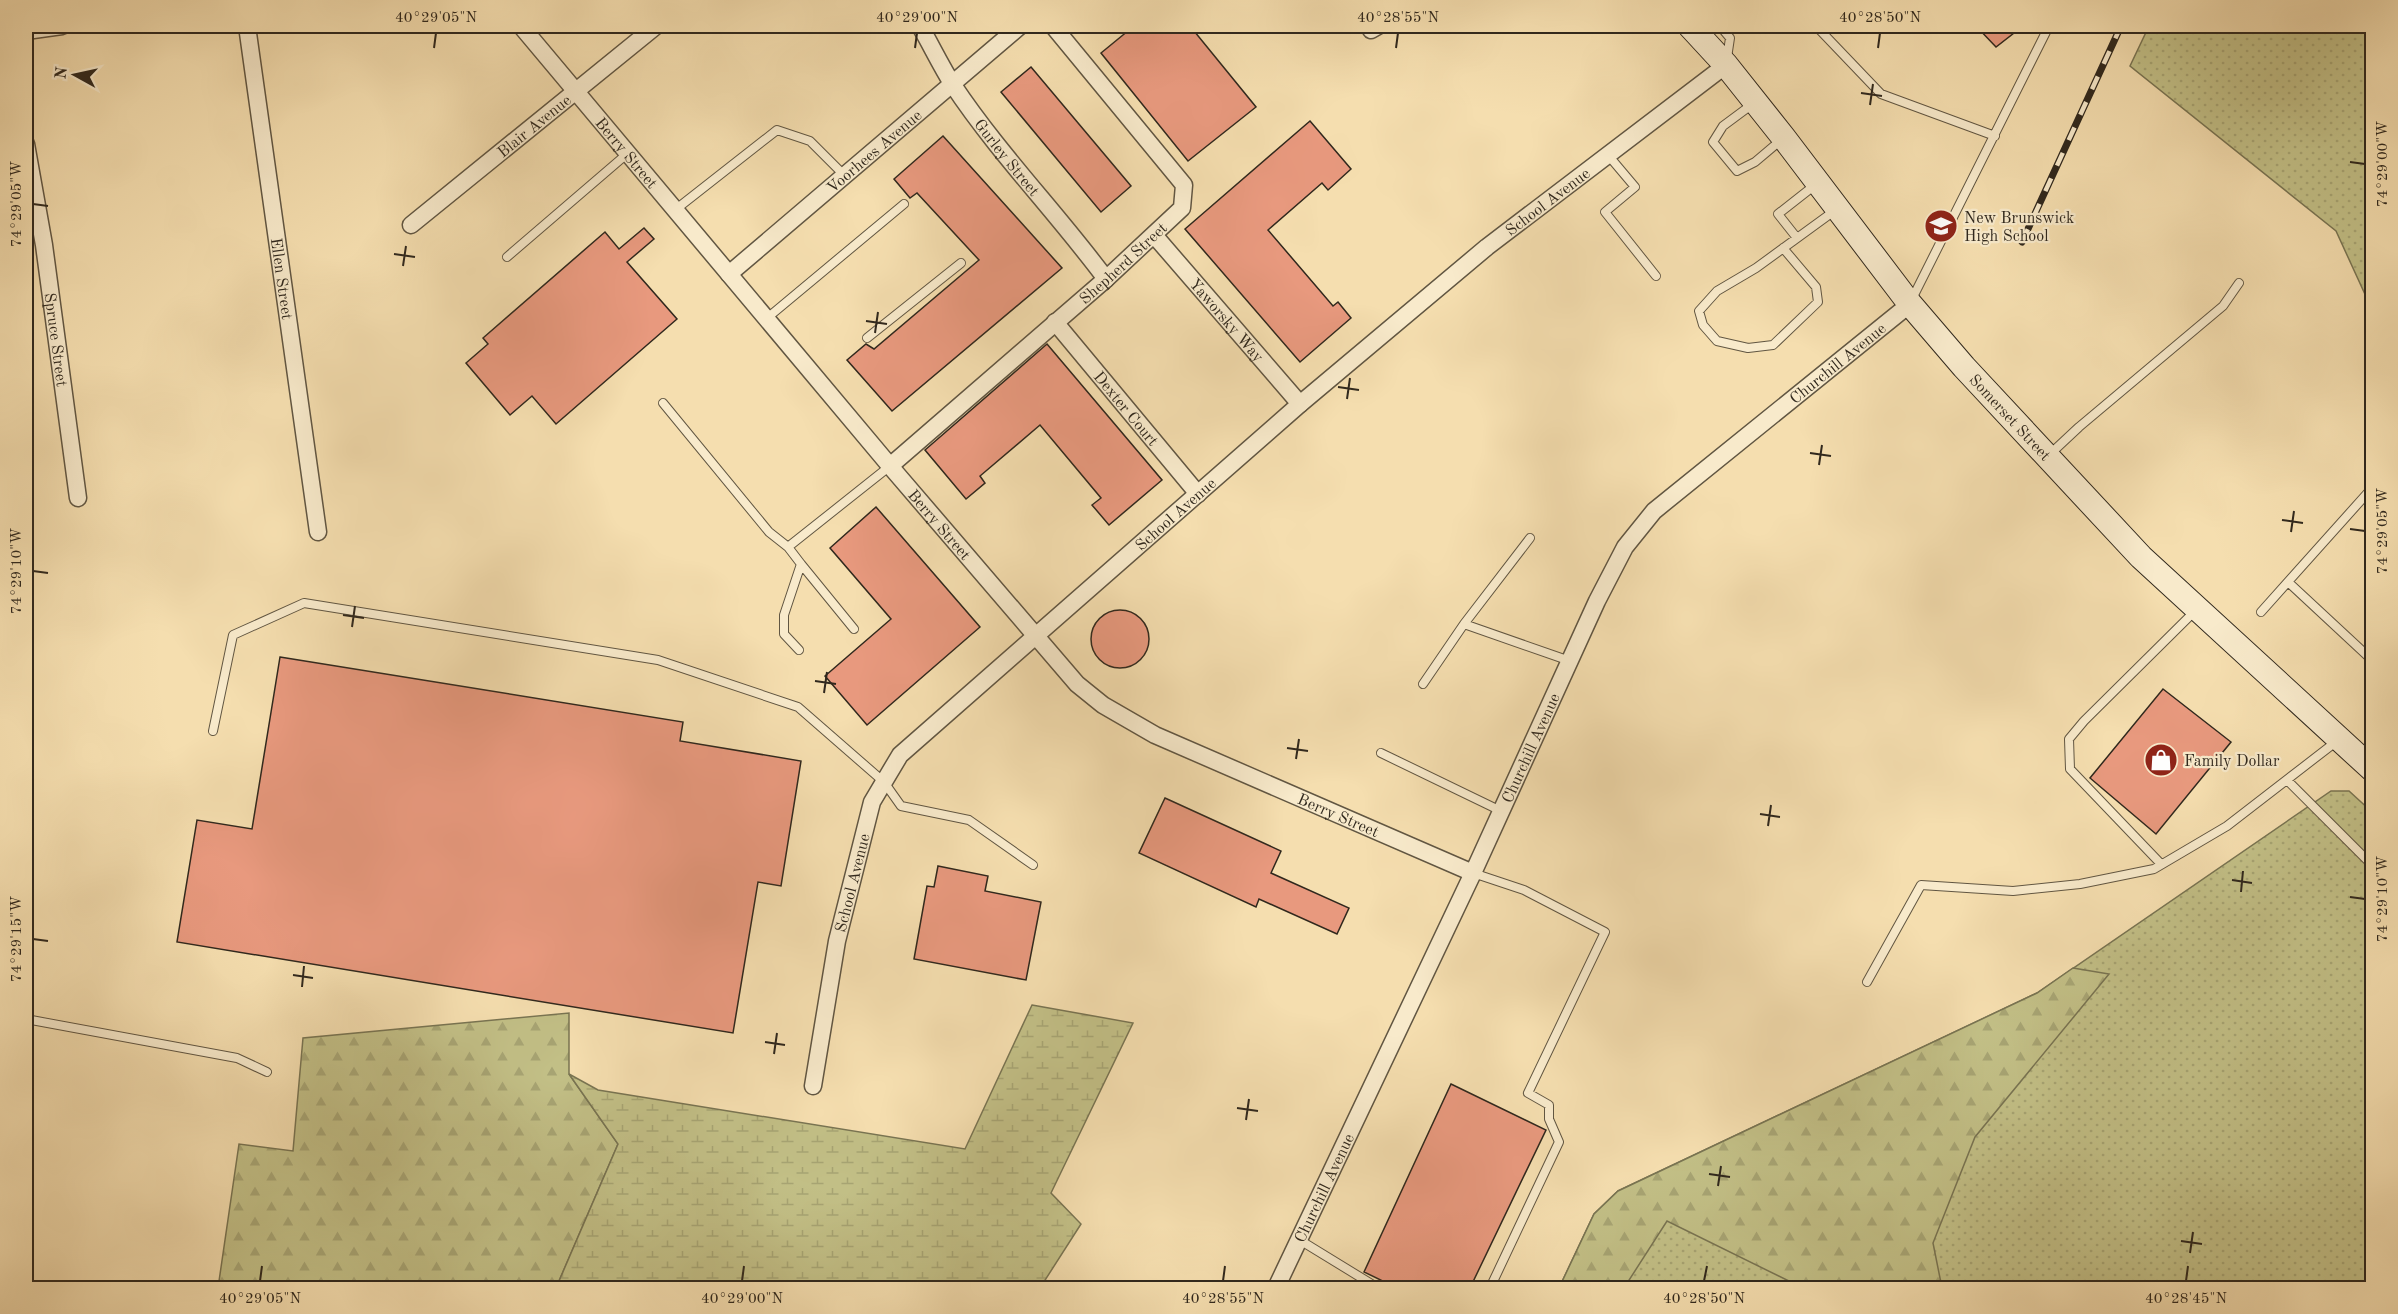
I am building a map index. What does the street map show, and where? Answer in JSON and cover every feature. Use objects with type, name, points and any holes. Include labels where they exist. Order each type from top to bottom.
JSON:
[{"type":"main road","name":"Somerset Street","points":[[1690,26],[1756,102],[1910,304],[2048,457],[2141,557],[2373,769]]},
{"type":"street","points":[[26,31],[62,26]]},
{"type":"street","name":"Ellen Street","points":[[247,26],[318,532]]},
{"type":"street","name":"Berry Street","points":[[521,26],[1034,637],[1086,691],[1103,705],[1155,735],[1473,873]]},
{"type":"street","name":"Blair Avenue","points":[[411,225],[656,26]]},
{"type":"street","name":"Gurley Street","points":[[920,26],[953,85],[1004,153],[1067,227],[1106,279]]},
{"type":"street","name":"Voorhees Avenue","points":[[729,274],[1020,26]]},
{"type":"street","name":"Shepherd Street","points":[[890,466],[1106,279],[1182,208],[1184,185],[1053,26]]},
{"type":"street","name":"School Avenue","points":[[813,1086],[837,941],[872,802],[900,755],[1300,404],[1487,247],[1726,65]]},
{"type":"street","name":"Spruce Street","points":[[26,144],[44,245],[78,498]]},
{"type":"street","name":"Yaworsky Way","points":[[1154,235],[1300,404]]},
{"type":"street","name":"Churchill Avenue","points":[[1276,1288],[1473,873],[1597,600],[1625,547],[1654,511],[1910,304]]},
{"type":"street","name":"Dexter Court","points":[[1055,322],[1198,494]]},
{"type":"lane","points":[[1720,26],[1730,38],[1726,65]]},
{"type":"lane","points":[[1816,26],[1881,94],[1995,136]]},
{"type":"lane","points":[[1910,304],[2049,26]]},
{"type":"lane","points":[[1756,102],[1723,126],[1713,142],[1737,171],[1755,162],[1784,138]]},
{"type":"lane","points":[[675,210],[777,130],[810,141],[845,176]]},
{"type":"lane","points":[[507,257],[628,153]]},
{"type":"lane","points":[[1608,155],[1635,187],[1605,212],[1656,276]]},
{"type":"lane","points":[[1797,238],[1778,214],[1818,183]]},
{"type":"lane","points":[[766,320],[904,204]]},
{"type":"lane","points":[[1783,248],[1816,287],[1818,302],[1773,345],[1748,348],[1717,341],[1704,325],[1699,311],[1717,291],[1783,248],[1837,208]]},
{"type":"lane","points":[[867,338],[961,263]]},
{"type":"lane","points":[[2048,457],[2079,427],[2223,306],[2239,284]]},
{"type":"lane","points":[[663,403],[769,532],[788,547],[854,629]]},
{"type":"lane","points":[[788,547],[890,466]]},
{"type":"lane","points":[[2261,612],[2373,488]]},
{"type":"lane","points":[[1423,684],[1464,624],[1530,538]]},
{"type":"lane","points":[[799,650],[784,634],[784,615],[801,564]]},
{"type":"lane","points":[[2288,582],[2373,660]]},
{"type":"lane","points":[[213,731],[232,635],[304,603],[658,660],[798,707],[884,782],[901,806],[969,820],[1033,865]]},
{"type":"lane","points":[[2161,864],[2070,769],[2069,739],[2084,721],[2198,609]]},
{"type":"lane","points":[[1464,624],[1570,661]]},
{"type":"lane","points":[[1867,982],[1921,885],[2013,891],[2080,884],[2154,868],[2228,826],[2340,739]]},
{"type":"lane","points":[[1381,753],[1501,811]]},
{"type":"lane","points":[[2287,780],[2367,860]]},
{"type":"lane","points":[[1473,873],[1524,890],[1605,932],[1528,1093],[1549,1105],[1549,1119],[1559,1143],[1490,1288]]},
{"type":"lane","points":[[26,1019],[237,1058],[267,1071]]},
{"type":"lane","points":[[1298,1239],[1378,1288]]},
{"type":"green space","points":[[2149,26],[2372,26],[2372,303],[2369,303],[2336,231],[2130,66]]},
{"type":"green space","points":[[2331,791],[2349,791],[2372,812],[2372,1288],[1559,1288],[1594,1214],[1618,1191],[2037,993]]},
{"type":"green space","points":[[2073,968],[2109,974],[1975,1137],[1933,1243],[1942,1288],[1803,1288],[1667,1221],[1624,1288],[1559,1288],[1594,1214],[1618,1191],[2037,993]]},
{"type":"green space","points":[[1032,1005],[1133,1023],[1051,1193],[1081,1224],[1040,1288],[556,1288],[618,1144],[569,1074],[598,1090],[965,1149]]},
{"type":"green space","points":[[569,1013],[569,1074],[618,1144],[556,1288],[218,1288],[239,1144],[293,1151],[303,1038]]},
{"type":"building","points":[[1134,26],[1190,26],[1256,107],[1188,161],[1101,53]]},
{"type":"building","points":[[1976,26],[2023,26],[1996,47]]},
{"type":"building","points":[[1031,67],[1131,186],[1101,212],[1001,92]]},
{"type":"building","points":[[1310,121],[1351,169],[1328,190],[1322,183],[1268,230],[1333,306],[1338,302],[1351,318],[1300,362],[1185,229]]},
{"type":"building","points":[[943,136],[1062,268],[892,411],[847,360],[866,344],[874,349],[979,260],[917,193],[910,198],[894,179]]},
{"type":"building","points":[[644,228],[654,239],[627,262],[677,319],[556,424],[532,396],[510,415],[466,363],[488,344],[483,338],[605,232],[619,249]]},
{"type":"building","points":[[1047,344],[1162,480],[1109,525],[1092,505],[1101,498],[1040,425],[980,476],[985,483],[966,499],[925,450]]},
{"type":"building","points":[[876,507],[980,627],[867,725],[825,676],[891,619],[830,548]]},
{"type":"building","points":[[1114,610],[1126,610],[1141,618],[1149,633],[1149,645],[1141,660],[1126,668],[1114,668],[1099,660],[1091,645],[1091,633],[1099,618]]},
{"type":"building","points":[[280,657],[683,722],[680,741],[801,761],[781,886],[758,882],[733,1033],[177,942],[197,820],[252,829]]},
{"type":"building","name":"Family Dollar","points":[[2163,689],[2231,742],[2156,834],[2090,778]]},
{"type":"building","points":[[1165,798],[1281,851],[1271,873],[1349,908],[1337,934],[1259,899],[1256,907],[1139,853]]},
{"type":"building","points":[[938,866],[988,876],[985,891],[1041,902],[1026,980],[914,959],[927,886],[934,887]]},
{"type":"building","points":[[1451,1084],[1546,1130],[1470,1288],[1397,1288],[1364,1272]]},
{"type":"railway","points":[[2022,242],[2121,26]]},
{"type":"place","name":"New Brunswick High School","points":[[1941,226]]},
{"type":"place","name":"Family Dollar","points":[[2161,760]]}]
